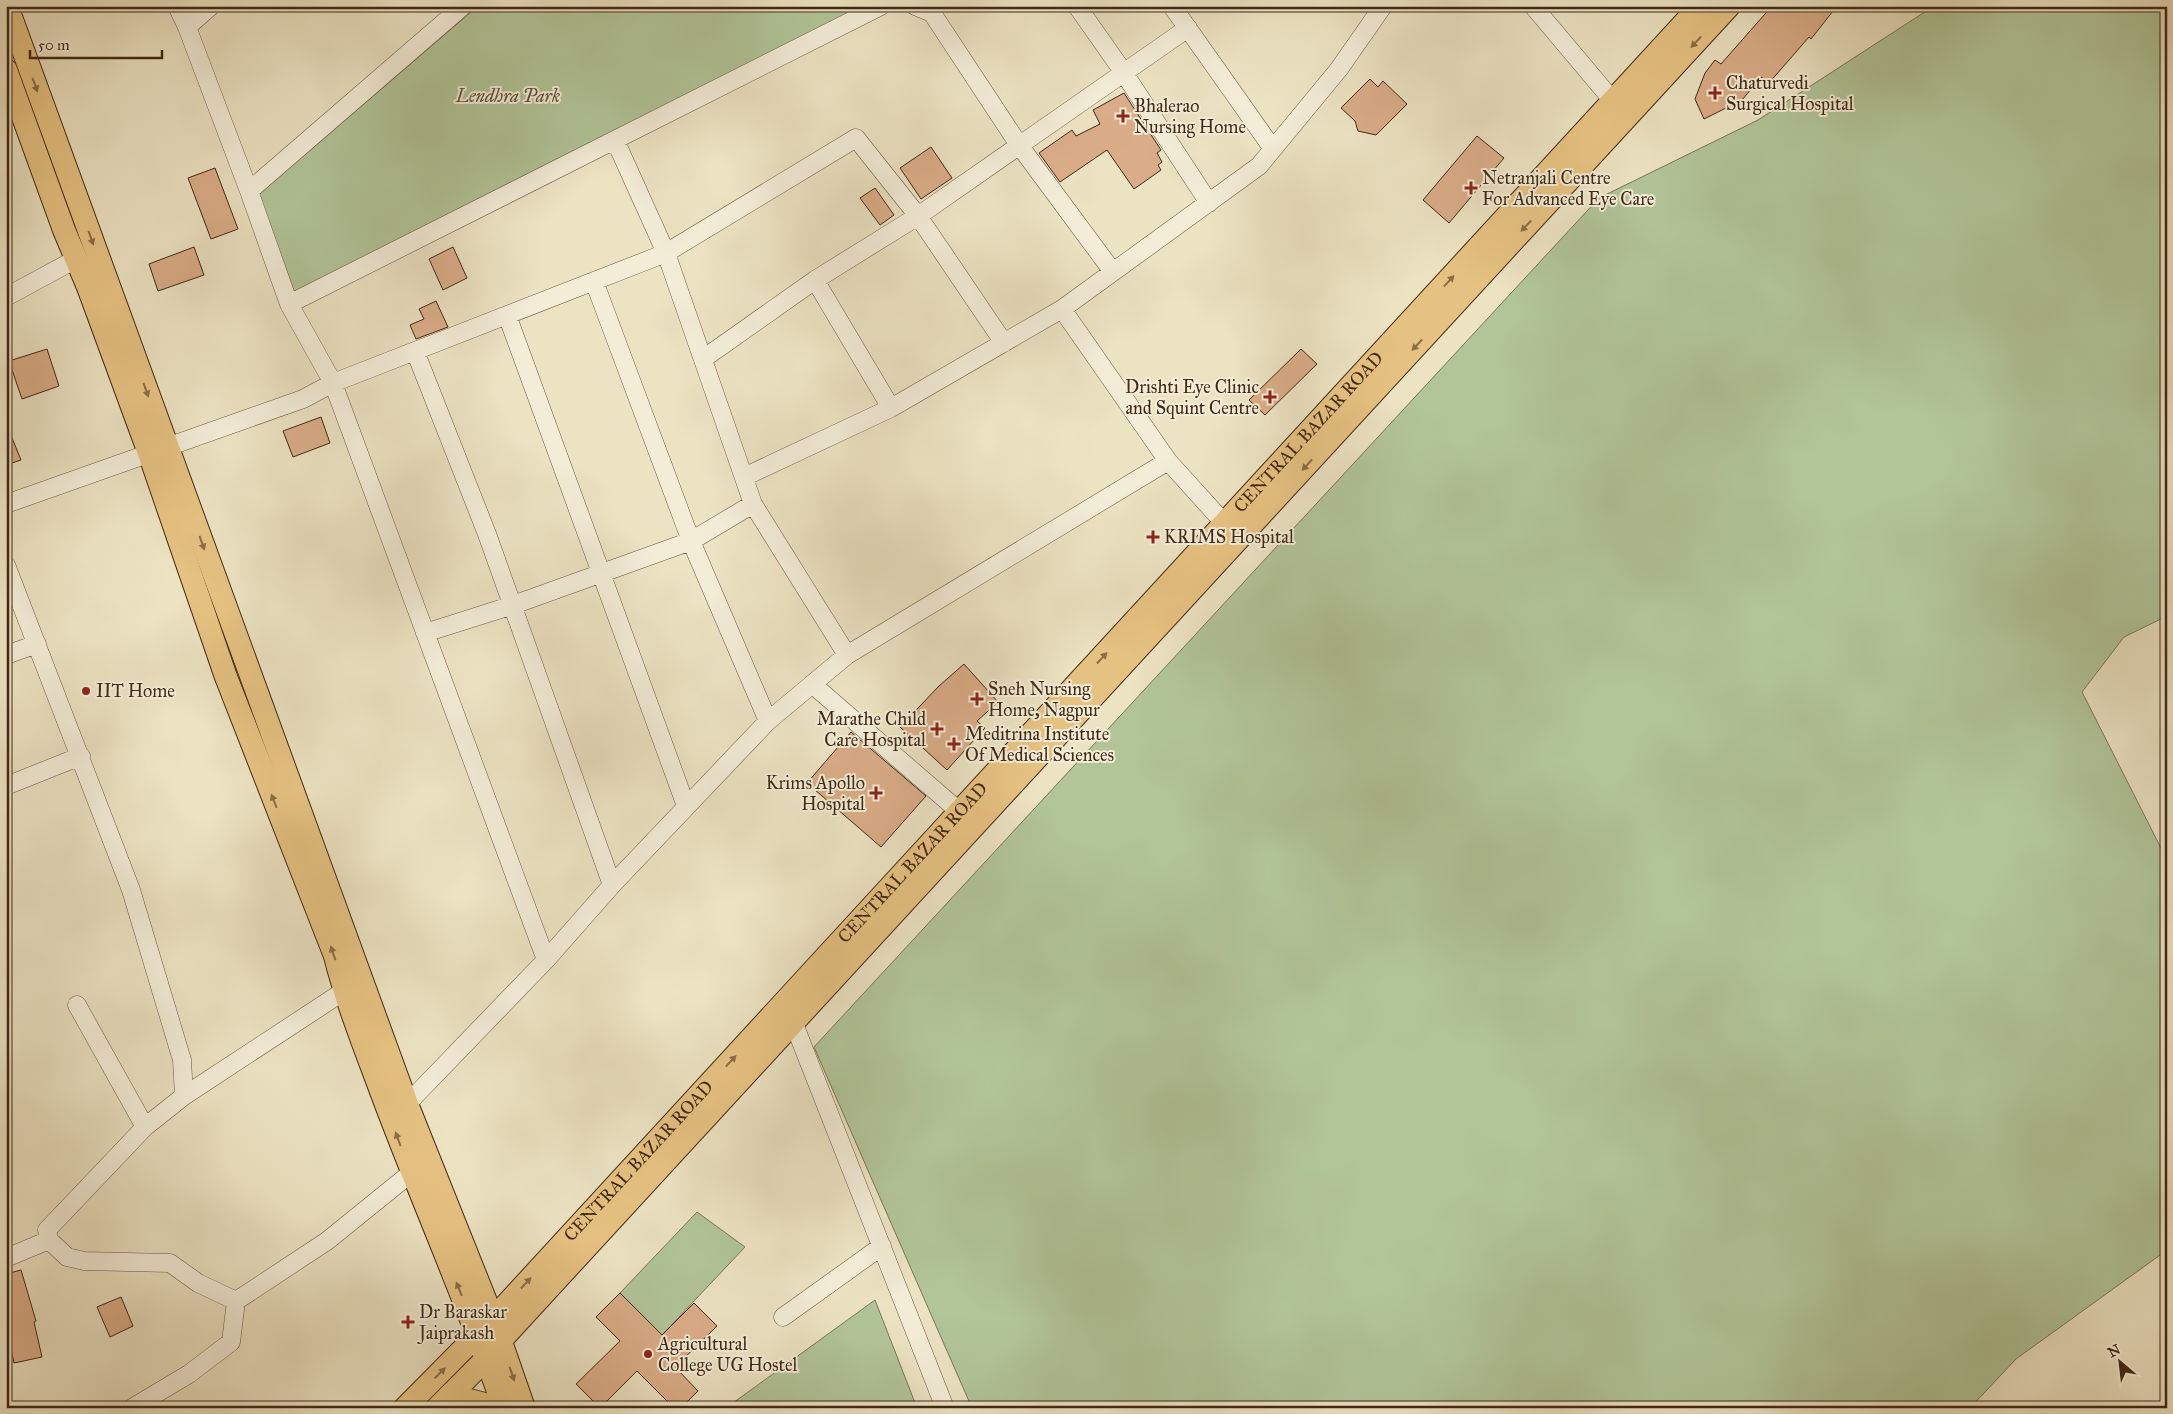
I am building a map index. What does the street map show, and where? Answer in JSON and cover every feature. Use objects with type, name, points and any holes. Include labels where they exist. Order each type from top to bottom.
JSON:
[{"type":"main road","points":[[7,6],[158,451],[226,677],[335,956],[344,991],[411,1173],[486,1327],[501,1340],[524,1408]]},
{"type":"main road","name":"CENTRAL BAZAR ROAD","points":[[444,1401],[486,1358],[794,1024],[1621,108],[1700,6]]},
{"type":"main road","name":"CENTRAL BAZAR ROAD","points":[[405,1408],[486,1327],[1225,524],[1621,108],[1729,6]]},
{"type":"main road","points":[[6,70],[60,221],[158,451],[407,1104],[486,1327],[486,1358],[502,1408],[444,1401]]},
{"type":"street","points":[[177,6],[187,27],[249,191],[289,304],[333,383],[546,960]]},
{"type":"street","points":[[187,27],[211,6]]},
{"type":"street","points":[[249,191],[463,6]]},
{"type":"street","points":[[289,304],[881,6]]},
{"type":"street","points":[[915,6],[932,14],[1019,145],[1113,272]]},
{"type":"street","points":[[1077,6],[1124,72],[1209,202]]},
{"type":"street","points":[[1172,6],[1273,149]]},
{"type":"street","points":[[744,477],[891,408],[1062,309],[1259,166],[1339,69],[1383,6]]},
{"type":"street","points":[[1533,6],[1621,108]]},
{"type":"street","points":[[703,359],[815,280],[918,216],[1188,28]]},
{"type":"street","points":[[6,504],[304,398],[333,383],[666,253],[856,138],[918,216],[1004,343]]},
{"type":"street","points":[[615,140],[666,253],[753,504],[847,655]]},
{"type":"street","points":[[6,297],[76,259]]},
{"type":"street","points":[[815,280],[891,408]]},
{"type":"street","points":[[594,281],[691,542],[768,720]]},
{"type":"street","points":[[1062,309],[1168,461],[1225,524]]},
{"type":"street","points":[[507,315],[686,806]]},
{"type":"street","points":[[415,351],[513,605],[612,885]]},
{"type":"street","points":[[407,1104],[546,960],[612,885],[768,720],[847,655],[1168,461]]},
{"type":"street","points":[[425,633],[513,605],[691,542],[753,504]]},
{"type":"street","points":[[6,565],[131,890],[182,1060],[184,1096]]},
{"type":"street","points":[[6,655],[37,644]]},
{"type":"street","points":[[812,684],[960,812]]},
{"type":"street","points":[[6,786],[81,756]]},
{"type":"street","points":[[236,1301],[198,1283],[170,1263],[84,1261],[67,1257],[49,1240],[48,1230],[145,1127],[184,1096],[344,991]]},
{"type":"street","points":[[77,1005],[145,1127]]},
{"type":"street","points":[[794,1024],[946,1408]]},
{"type":"street","points":[[132,1408],[189,1374],[230,1342],[236,1301],[327,1241],[411,1173]]},
{"type":"street","points":[[6,1258],[49,1240]]},
{"type":"street","points":[[783,1317],[882,1246]]},
{"type":"green space","name":"Lendhra Park","points":[[478,6],[881,6],[289,304],[252,200]]},
{"type":"green space","points":[[1934,6],[2167,6],[2167,616],[2124,637],[2082,692],[2167,860],[2167,1250],[2016,1359],[1970,1408],[972,1408],[814,1047],[1599,198],[1758,120]]},
{"type":"green space","points":[[697,1212],[745,1247],[662,1335],[620,1293]]},
{"type":"green space","points":[[875,1300],[917,1408],[726,1408]]},
{"type":"building","points":[[1772,6],[1837,6],[1811,39],[1809,37],[1769,83],[1761,77],[1742,100],[1704,119],[1695,99],[1705,73],[1715,60],[1721,64]]},
{"type":"building","points":[[1370,79],[1378,87],[1383,81],[1407,104],[1376,135],[1358,131],[1355,121],[1341,108]]},
{"type":"building","points":[[1124,93],[1161,150],[1157,153],[1162,162],[1158,165],[1161,170],[1134,189],[1107,150],[1060,182],[1039,153],[1072,130],[1076,136],[1100,124],[1093,110]]},
{"type":"building","points":[[1477,136],[1504,158],[1449,223],[1423,200]]},
{"type":"building","points":[[931,147],[952,178],[921,199],[900,168]]},
{"type":"building","points":[[215,168],[238,229],[211,239],[188,178]]},
{"type":"building","points":[[875,188],[894,215],[880,225],[860,198]]},
{"type":"building","points":[[194,247],[204,275],[158,291],[149,264]]},
{"type":"building","points":[[453,247],[467,278],[443,290],[429,259]]},
{"type":"building","points":[[436,301],[448,327],[416,339],[410,325],[424,319],[419,309]]},
{"type":"building","points":[[47,349],[59,386],[22,399],[9,361]]},
{"type":"building","points":[[1301,349],[1317,364],[1265,415],[1249,400]]},
{"type":"building","points":[[321,417],[330,443],[293,457],[283,431]]},
{"type":"building","points":[[6,423],[21,460],[6,465]]},
{"type":"building","points":[[964,664],[998,702],[977,721],[985,728],[947,770],[900,727],[939,686]]},
{"type":"building","points":[[851,732],[926,796],[881,847],[807,783]]},
{"type":"building","points":[[21,1270],[36,1321],[34,1322],[42,1357],[14,1363],[6,1326],[6,1274]]},
{"type":"building","name":"Agricultural College UG Hostel","points":[[620,1293],[662,1335],[694,1303],[717,1326],[675,1367],[698,1391],[681,1408],[674,1408],[637,1371],[600,1408],[576,1384],[620,1341],[596,1317]]},
{"type":"building","points":[[121,1297],[133,1326],[110,1337],[97,1307]]},
{"type":"place","name":"Chaturvedi Surgical Hospital","points":[[1715,93]]},
{"type":"place","name":"Bhalerao Nursing Home","points":[[1123,116]]},
{"type":"place","name":"Netranjali Centre For Advanced Eye Care","points":[[1471,188]]},
{"type":"place","name":"Drishti Eye Clinic and Squint Centre","points":[[1270,397]]},
{"type":"place","name":"KRIMS Hospital","points":[[1153,537]]},
{"type":"place","name":"IIT Home","points":[[86,691]]},
{"type":"place","name":"Sneh Nursing Home, Nagpur","points":[[977,699]]},
{"type":"place","name":"Marathe Child Care Hospital","points":[[937,729]]},
{"type":"place","name":"Meditrina Institute Of Medical Sciences","points":[[954,744]]},
{"type":"place","name":"Krims Apollo Hospital","points":[[876,793]]},
{"type":"place","name":"Dr Baraskar Jaiprakash","points":[[408,1322]]},
{"type":"place","name":"Agricultural College UG Hostel","points":[[648,1354]]}]
